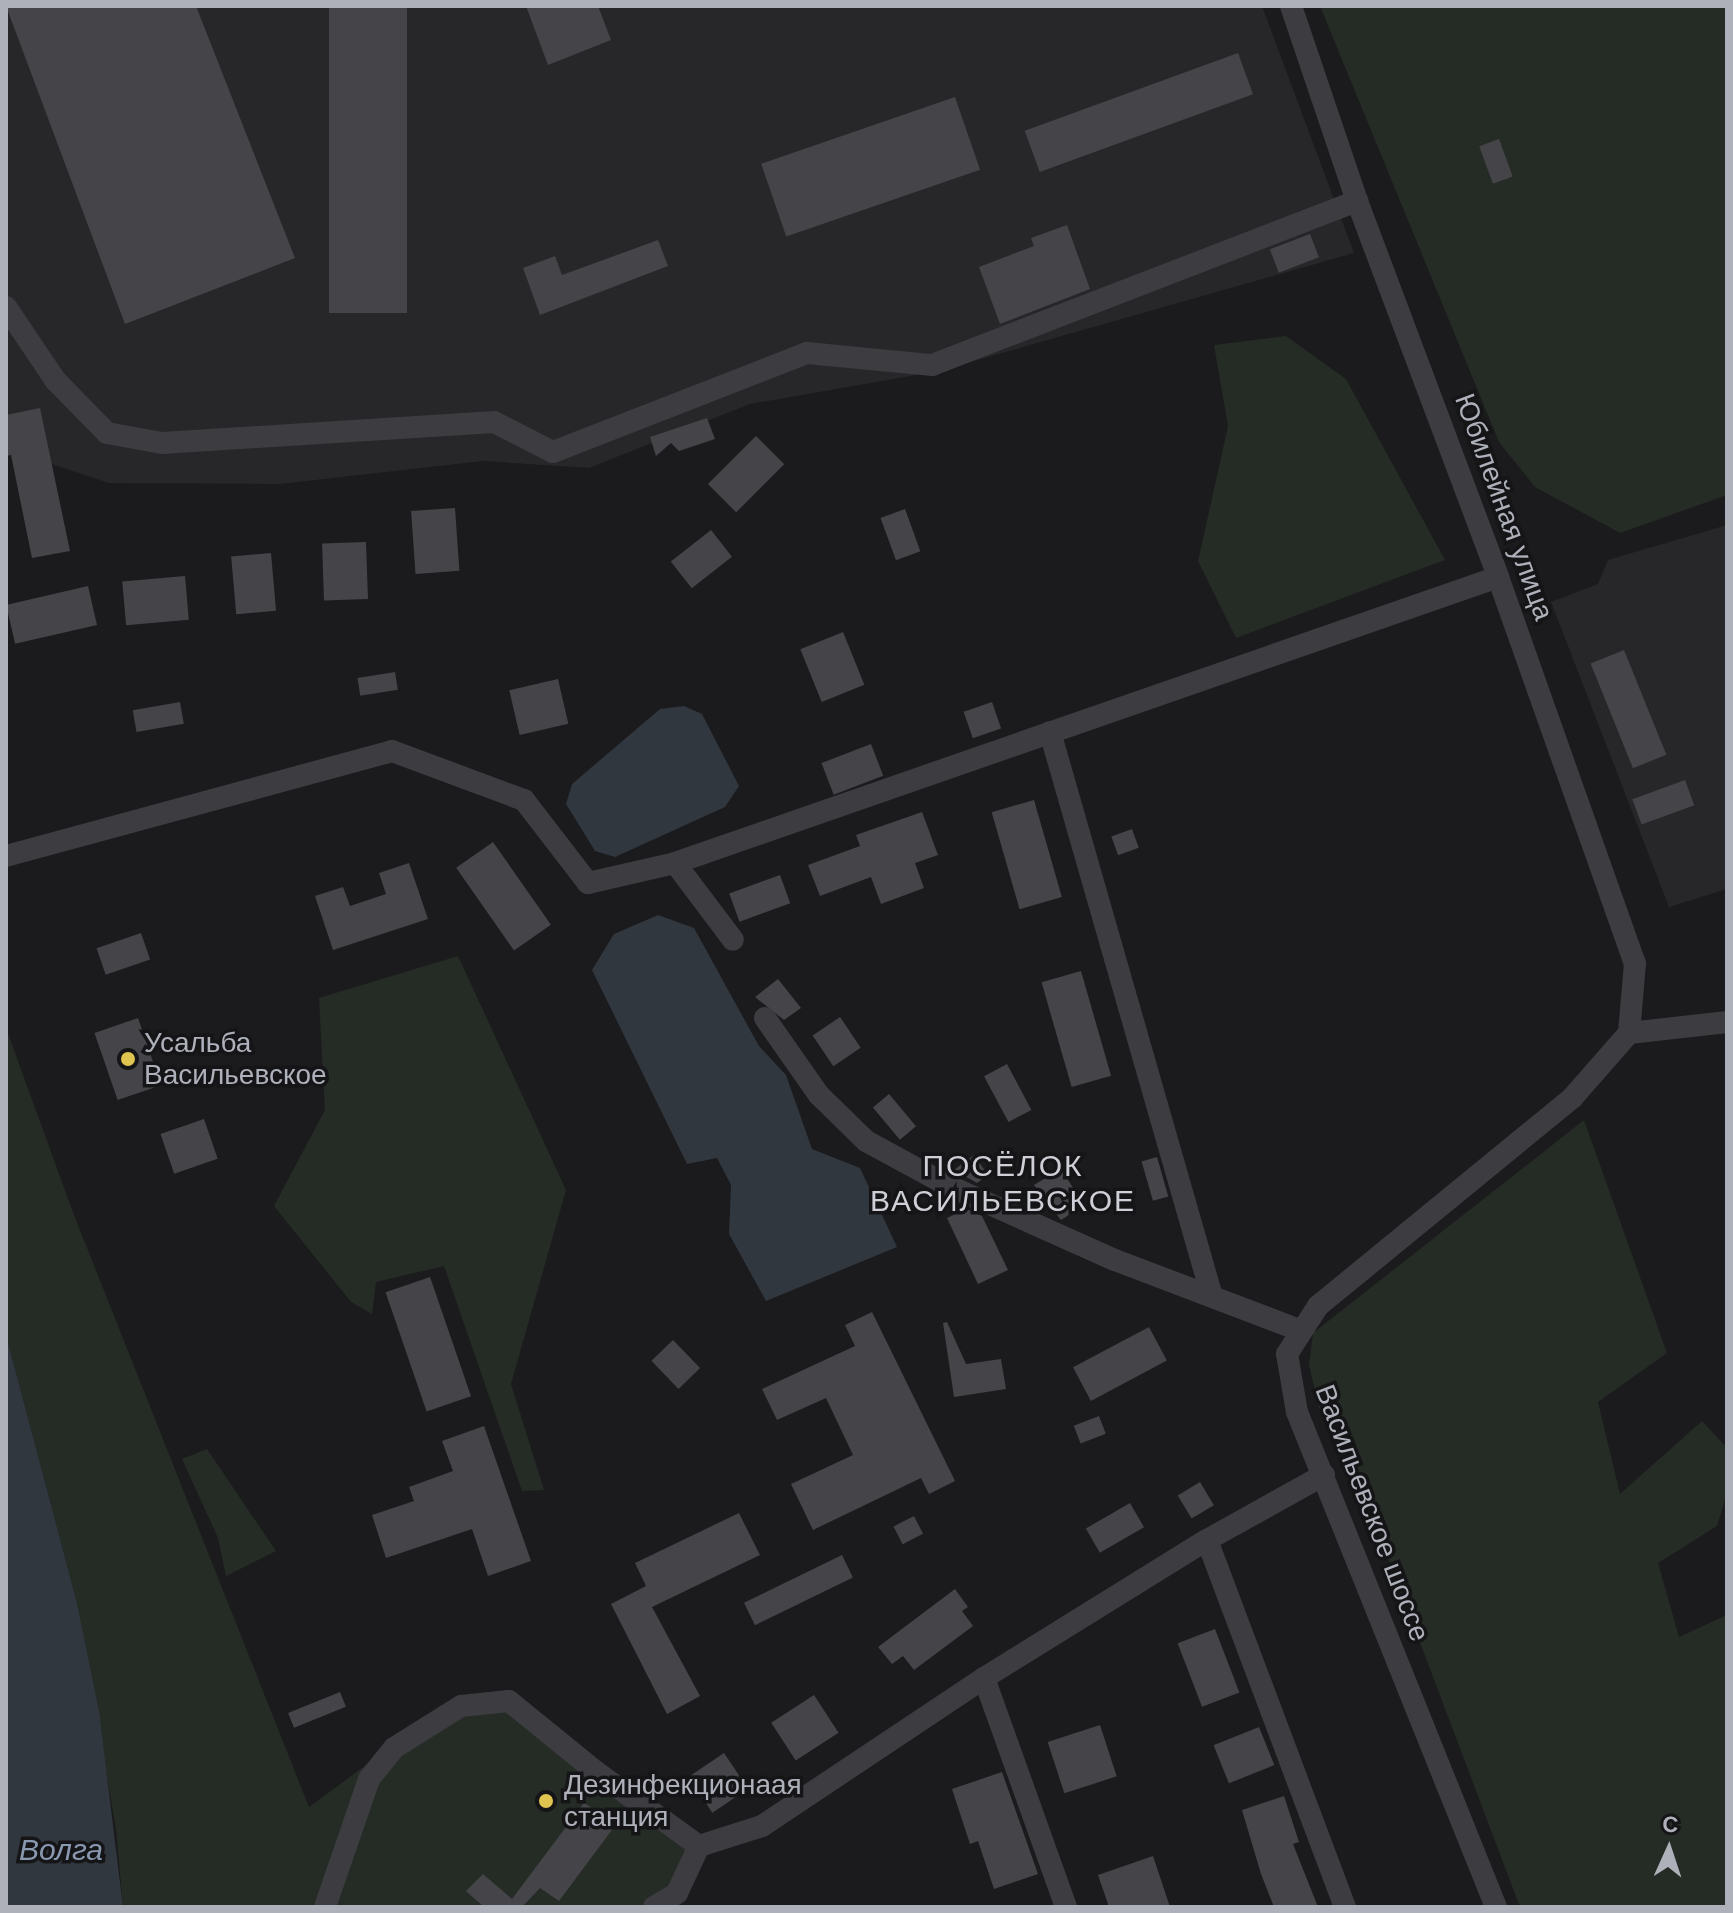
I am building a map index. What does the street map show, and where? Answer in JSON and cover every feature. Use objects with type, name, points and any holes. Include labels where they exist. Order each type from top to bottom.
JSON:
[{"type":"street","name":"Юбилейная улица","points":[[1291,6],[1357,201],[1498,577],[1635,963],[1629,1033]]},
{"type":"street","points":[[6,307],[56,381],[107,433],[162,443],[494,422],[553,452],[807,353],[932,365],[1357,201]]},
{"type":"street","points":[[6,856],[392,751],[524,800],[588,883],[675,863],[1498,577]]},
{"type":"street","points":[[1050,732],[1211,1293]]},
{"type":"street","points":[[675,863],[733,940]]},
{"type":"street","points":[[765,1018],[819,1095],[866,1141],[947,1185],[1115,1260],[1211,1293],[1299,1330]]},
{"type":"street","points":[[1629,1033],[1727,1022]]},
{"type":"street","name":"Васильевское шоссе","points":[[1496,1907],[1289,1384],[1287,1354],[1299,1330],[1318,1306],[1573,1097],[1629,1033]]},
{"type":"street","points":[[699,1846],[762,1826],[984,1678],[1207,1540],[1324,1475]]},
{"type":"street","points":[[1207,1540],[1345,1907]]},
{"type":"street","points":[[984,1678],[1066,1907]]},
{"type":"street","points":[[325,1907],[369,1779],[394,1748],[461,1706],[509,1701],[595,1771],[699,1846]]},
{"type":"street","points":[[654,1907],[681,1900],[699,1846]]},
{"type":"shaded area","points":[[6,6],[1262,6],[1354,253],[939,371],[750,404],[589,468],[483,461],[280,484],[109,483],[6,449]]},
{"type":"shaded area","points":[[1320,6],[1727,6],[1727,495],[1620,533],[1535,487],[1499,442]]},
{"type":"shaded area","points":[[1286,336],[1346,379],[1445,560],[1236,638],[1198,561],[1228,426],[1214,345]]},
{"type":"shaded area","points":[[1727,525],[1727,889],[1669,907],[1551,602],[1598,584],[1608,560]]},
{"type":"shaded area","points":[[458,956],[566,1190],[511,1384],[544,1490],[522,1491],[444,1266],[376,1282],[372,1314],[351,1302],[274,1206],[325,1110],[319,998]]},
{"type":"shaded area","points":[[6,1028],[74,1215],[309,1807],[452,1702],[511,1691],[699,1846],[654,1907],[123,1907],[116,1829],[76,1599],[6,1335]]},
{"type":"shaded area","points":[[1584,1120],[1667,1353],[1598,1402],[1620,1494],[1702,1421],[1727,1448],[1727,1493],[1717,1526],[1658,1563],[1679,1637],[1727,1615],[1727,1907],[1520,1907],[1354,1468],[1320,1412],[1309,1365],[1313,1333]]},
{"type":"shaded area","points":[[207,1449],[276,1551],[226,1576],[218,1538],[182,1459]]},
{"type":"water","points":[[684,706],[702,714],[739,786],[725,807],[615,857],[595,851],[566,804],[572,784],[660,709]]},
{"type":"water","points":[[658,915],[694,928],[759,1046],[786,1075],[812,1149],[860,1168],[897,1247],[766,1301],[729,1234],[731,1185],[717,1158],[687,1164],[592,970],[614,934]]},
{"type":"water","name":"Волга","points":[[6,1335],[76,1599],[99,1711],[123,1907],[6,1907]]},
{"type":"building","points":[[6,6],[196,6],[295,258],[125,324]]},
{"type":"building","points":[[329,6],[407,6],[407,313],[329,313]]},
{"type":"building","points":[[526,6],[598,6],[611,40],[548,65]]},
{"type":"building","points":[[1238,53],[1253,94],[1040,172],[1025,131]]},
{"type":"building","points":[[955,97],[980,170],[786,237],[761,164]]},
{"type":"building","points":[[1499,139],[1513,177],[1493,184],[1479,146]]},
{"type":"building","points":[[1067,225],[1090,289],[1000,324],[979,267],[1034,246],[1031,238]]},
{"type":"building","points":[[1310,234],[1319,257],[1279,273],[1270,249]]},
{"type":"building","points":[[658,240],[668,266],[540,315],[523,268],[555,256],[562,275]]},
{"type":"building","points":[[40,408],[70,551],[32,558],[11,455],[6,456],[6,415]]},
{"type":"building","points":[[707,418],[715,439],[679,451],[671,443],[656,456],[650,437]]},
{"type":"building","points":[[756,436],[784,464],[736,512],[708,484]]},
{"type":"building","points":[[455,508],[459,571],[416,574],[411,511]]},
{"type":"building","points":[[905,509],[920,551],[896,560],[881,518]]},
{"type":"building","points":[[711,530],[732,557],[692,588],[671,561]]},
{"type":"building","points":[[366,542],[368,599],[324,601],[322,544]]},
{"type":"building","points":[[271,553],[276,611],[236,614],[231,556]]},
{"type":"building","points":[[185,576],[189,620],[126,625],[122,581]]},
{"type":"building","points":[[88,586],[97,625],[15,644],[6,605]]},
{"type":"building","points":[[843,632],[864,685],[822,702],[800,649]]},
{"type":"building","points":[[1624,650],[1666,755],[1633,768],[1591,663]]},
{"type":"building","points":[[395,672],[398,690],[360,696],[357,678]]},
{"type":"building","points":[[558,679],[568,724],[520,735],[509,690]]},
{"type":"building","points":[[180,702],[184,724],[137,732],[133,710]]},
{"type":"building","points":[[992,702],[1001,728],[973,738],[964,712]]},
{"type":"building","points":[[871,744],[883,776],[834,795],[822,763]]},
{"type":"building","points":[[1685,780],[1694,805],[1642,825],[1632,799]]},
{"type":"building","points":[[1034,800],[1062,897],[1020,909],[992,812]]},
{"type":"building","points":[[922,812],[938,855],[915,863],[924,888],[881,904],[871,877],[820,896],[808,865],[860,846],[856,835]]},
{"type":"building","points":[[1132,829],[1139,848],[1118,855],[1111,837]]},
{"type":"building","points":[[493,842],[551,925],[514,951],[456,868]]},
{"type":"building","points":[[409,863],[428,919],[333,950],[315,896],[343,887],[350,906],[386,894],[379,873]]},
{"type":"building","points":[[780,875],[790,903],[740,922],[729,893]]},
{"type":"building","points":[[141,933],[150,959],[106,975],[97,948]]},
{"type":"building","points":[[1081,971],[1111,1076],[1072,1087],[1042,982]]},
{"type":"building","points":[[778,979],[801,1008],[784,1020],[755,997]]},
{"type":"building","points":[[840,1017],[861,1048],[833,1066],[813,1035]]},
{"type":"building","name":"Усальба Васильевское","points":[[138,1018],[161,1085],[118,1100],[95,1033]]},
{"type":"building","points":[[1007,1064],[1031,1110],[1008,1122],[984,1076]]},
{"type":"building","points":[[889,1094],[916,1126],[900,1140],[873,1107]]},
{"type":"building","points":[[204,1119],[218,1159],[174,1174],[161,1134]]},
{"type":"building","points":[[974,1155],[988,1175],[977,1183],[954,1170]]},
{"type":"building","points":[[1157,1157],[1168,1196],[1153,1201],[1142,1161]]},
{"type":"building","points":[[1061,1169],[1084,1205],[1061,1220],[1034,1185]]},
{"type":"building","points":[[966,1209],[982,1216],[1008,1270],[978,1284],[947,1218]]},
{"type":"building","points":[[430,1277],[471,1396],[427,1411],[386,1292]]},
{"type":"building","points":[[872,1312],[955,1481],[929,1494],[921,1478],[813,1530],[791,1484],[853,1455],[826,1398],[777,1420],[762,1389],[855,1346],[845,1325]]},
{"type":"building","points":[[947,1322],[966,1364],[1001,1359],[1006,1389],[954,1397],[943,1323]]},
{"type":"building","points":[[1149,1327],[1167,1361],[1091,1401],[1073,1367]]},
{"type":"building","points":[[673,1340],[700,1368],[679,1389],[651,1361]]},
{"type":"building","points":[[1099,1416],[1106,1434],[1081,1443],[1074,1426]]},
{"type":"building","points":[[484,1426],[531,1561],[488,1576],[472,1529],[386,1558],[372,1515],[414,1501],[409,1487],[453,1471],[442,1441]]},
{"type":"building","points":[[1200,1482],[1214,1505],[1192,1519],[1178,1495]]},
{"type":"building","points":[[1130,1503],[1144,1527],[1100,1553],[1086,1528]]},
{"type":"building","points":[[739,1513],[760,1555],[652,1607],[700,1696],[667,1714],[611,1604],[646,1586],[635,1563]]},
{"type":"building","points":[[914,1516],[923,1534],[903,1544],[894,1526]]},
{"type":"building","points":[[842,1555],[853,1577],[755,1625],[744,1603]]},
{"type":"building","points":[[955,1589],[968,1607],[962,1611],[973,1626],[914,1670],[903,1656],[892,1664],[878,1647]]},
{"type":"building","points":[[1215,1629],[1239,1692],[1202,1707],[1178,1643]]},
{"type":"building","points":[[340,1692],[346,1707],[294,1728],[288,1713]]},
{"type":"building","points":[[814,1695],[839,1733],[796,1761],[771,1723]]},
{"type":"building","points":[[1100,1725],[1117,1776],[1064,1793],[1048,1742]]},
{"type":"building","points":[[1259,1727],[1274,1765],[1229,1783],[1214,1745]]},
{"type":"building","points":[[724,1753],[748,1789],[712,1813],[688,1777]]},
{"type":"building","points":[[1002,1772],[1038,1874],[994,1889],[978,1841],[970,1844],[952,1789]]},
{"type":"building","points":[[1284,1796],[1299,1842],[1293,1844],[1318,1907],[1274,1907],[1261,1874],[1242,1810]]},
{"type":"building","points":[[584,1803],[617,1823],[559,1901],[540,1888],[522,1907],[484,1907],[466,1891],[483,1874],[512,1899]]},
{"type":"building","points":[[1153,1856],[1170,1907],[1109,1907],[1098,1875]]},
{"type":"place","name":"Усальба Васильевское","points":[[128,1059]]},
{"type":"place","name":"Дезинфекционаая станция","points":[[546,1801]]},
{"type":"district","name":"ПОСЁЛОК ВАСИЛЬЕВСКОЕ","points":[[1003,1183]]}]
